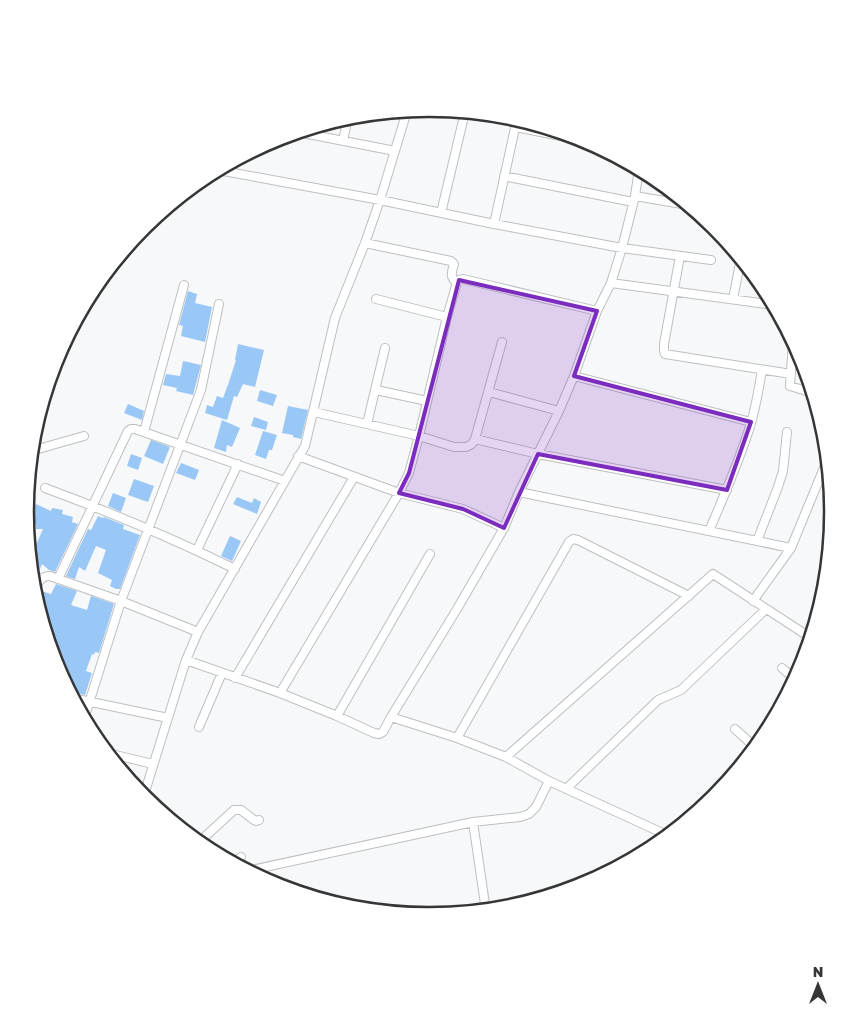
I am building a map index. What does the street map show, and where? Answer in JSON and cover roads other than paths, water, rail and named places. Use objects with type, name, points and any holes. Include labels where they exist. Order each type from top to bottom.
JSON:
[{"type":"street","points":[[146,788],[186,660],[198,632],[236,569],[305,446],[335,318],[380,200],[405,118]]},
{"type":"street","points":[[441,213],[463,119]]},
{"type":"street","points":[[343,141],[346,126]]},
{"type":"street","points":[[494,224],[516,127]]},
{"type":"street","points":[[313,135],[394,151]]},
{"type":"street","points":[[228,172],[622,248],[711,260]]},
{"type":"street","points":[[504,176],[634,199],[676,204]]},
{"type":"street","points":[[186,660],[280,693],[374,733],[379,734],[383,732],[504,528],[558,411],[611,283],[622,248],[638,177]]},
{"type":"street","points":[[365,243],[451,261],[454,264],[452,278],[457,282]]},
{"type":"street","points":[[680,256],[664,352],[666,354],[791,374]]},
{"type":"street","points":[[732,299],[739,267]]},
{"type":"street","points":[[280,693],[409,473],[457,282],[462,279],[598,311]]},
{"type":"street","points":[[611,283],[764,304]]},
{"type":"street","points":[[144,432],[184,285]]},
{"type":"street","points":[[376,299],[447,317]]},
{"type":"street","points":[[87,710],[121,601],[201,390],[218,304]]},
{"type":"street","points":[[314,412],[419,436],[454,447],[466,447],[472,444],[475,439],[502,342]]},
{"type":"street","points":[[367,424],[385,348]]},
{"type":"street","points":[[793,358],[790,386],[805,390]]},
{"type":"street","points":[[709,531],[743,447],[751,422],[762,370]]},
{"type":"street","points":[[574,376],[751,422]]},
{"type":"street","points":[[376,390],[427,402]]},
{"type":"street","points":[[489,392],[558,411]]},
{"type":"street","points":[[58,579],[128,431],[131,429],[285,481]]},
{"type":"street","points":[[756,541],[783,471],[787,432]]},
{"type":"street","points":[[39,448],[84,436]]},
{"type":"street","points":[[475,439],[538,454],[727,490]]},
{"type":"street","points":[[298,456],[399,493],[463,509],[504,528]]},
{"type":"street","points":[[198,550],[238,464]]},
{"type":"street","points":[[753,601],[791,548],[822,473]]},
{"type":"street","points":[[234,678],[354,477]]},
{"type":"street","points":[[46,488],[198,550],[236,569]]},
{"type":"street","points":[[519,492],[791,548]]},
{"type":"street","points":[[457,738],[569,542],[573,539],[688,596]]},
{"type":"street","points":[[337,716],[430,554]]},
{"type":"street","points":[[506,757],[713,574],[805,634]]},
{"type":"street","points":[[40,582],[44,576],[50,576],[121,601],[198,632]]},
{"type":"street","points":[[566,789],[658,700],[681,690],[766,609]]},
{"type":"street","points":[[782,668],[789,674]]},
{"type":"street","points":[[199,727],[222,673]]},
{"type":"street","points":[[82,700],[168,718]]},
{"type":"street","points":[[391,717],[457,738],[506,757],[549,781],[661,832]]},
{"type":"street","points":[[735,729],[750,743]]},
{"type":"street","points":[[117,755],[153,764]]},
{"type":"street","points":[[258,869],[473,822],[520,817],[529,814],[536,807],[549,781]]},
{"type":"street","points":[[204,837],[234,810],[241,810],[254,820],[259,820]]},
{"type":"street","points":[[473,822],[485,903]]}]
